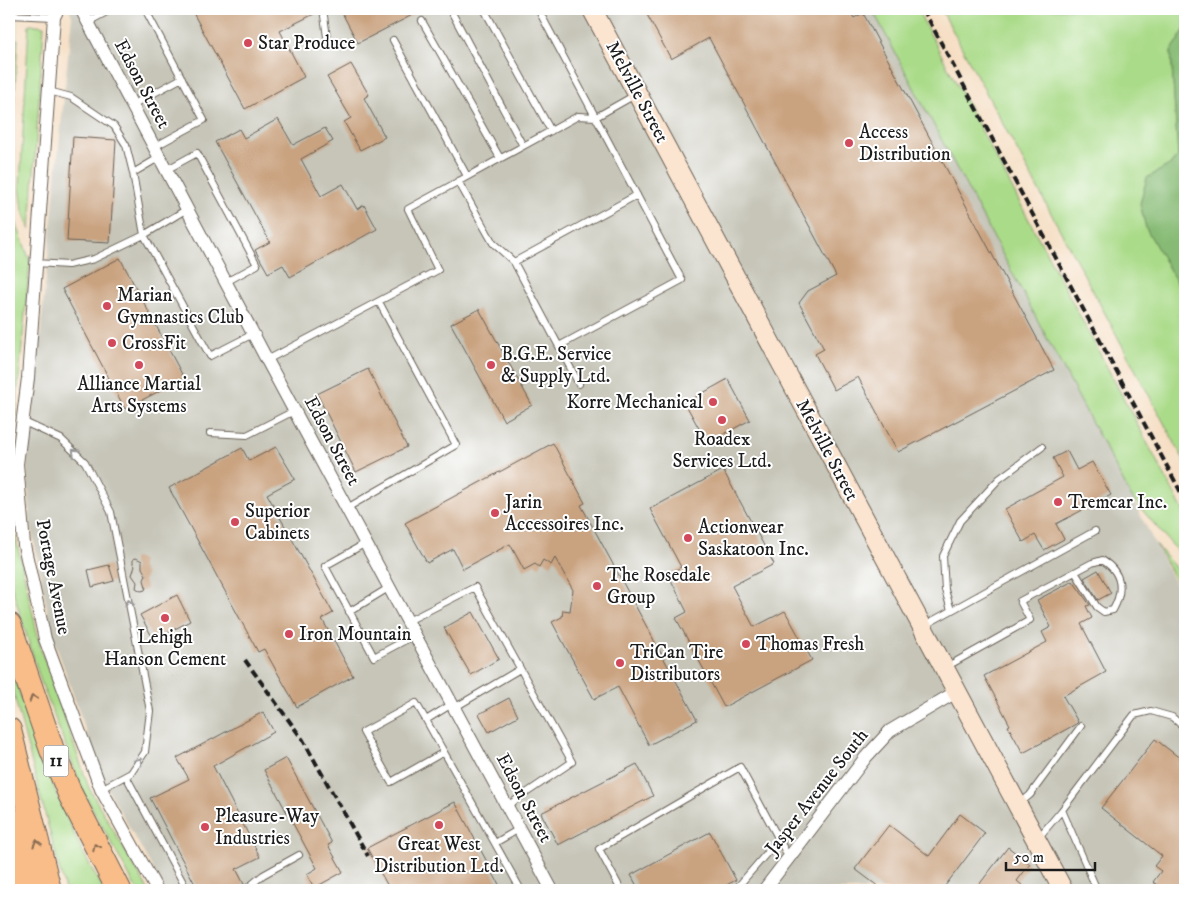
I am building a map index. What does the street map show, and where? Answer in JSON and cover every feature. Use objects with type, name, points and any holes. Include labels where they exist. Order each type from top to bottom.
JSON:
[{"type":"highway","name":"11","points":[[9,624],[52,750],[70,794],[119,890]]},
{"type":"highway","name":"11","points":[[9,730],[49,890]]},
{"type":"highway","points":[[9,820],[25,890]]},
{"type":"highway","points":[[9,870],[25,890]]},
{"type":"street","name":"Edson Street","points":[[81,9],[294,411],[552,890]]},
{"type":"street","name":"Melville Street","points":[[592,9],[1063,890]]},
{"type":"street","name":"Portage Avenue","points":[[56,13],[28,378],[17,464],[24,545],[45,639],[101,789],[157,890]]},
{"type":"street","name":"Jasper Avenue South","points":[[764,890],[866,756],[890,731],[956,692]]},
{"type":"lane","points":[[88,22],[112,9]]},
{"type":"lane","points":[[132,173],[157,152],[204,120],[145,9]]},
{"type":"lane","points":[[323,9],[327,37]]},
{"type":"lane","points":[[450,9],[524,146]]},
{"type":"lane","points":[[484,9],[551,131]]},
{"type":"lane","points":[[538,9],[682,280],[559,346]]},
{"type":"lane","points":[[9,15],[56,13]]},
{"type":"lane","points":[[422,21],[500,158]]},
{"type":"lane","points":[[393,40],[468,176]]},
{"type":"lane","points":[[132,105],[182,78]]},
{"type":"lane","points":[[49,91],[71,97],[114,126],[126,145],[144,235],[210,356],[253,334]]},
{"type":"lane","points":[[267,360],[438,270],[408,209],[578,116],[596,118],[638,93]]},
{"type":"lane","points":[[166,170],[196,152],[257,265],[226,282]]},
{"type":"lane","points":[[458,181],[493,243],[514,262],[578,384]]},
{"type":"lane","points":[[514,262],[636,195]]},
{"type":"lane","points":[[36,263],[68,266],[94,259],[144,235],[187,209]]},
{"type":"lane","points":[[347,508],[456,445],[379,302]]},
{"type":"lane","points":[[210,433],[247,435],[294,411]]},
{"type":"lane","points":[[22,421],[61,439],[85,462],[111,512],[150,711],[145,752],[131,773],[101,789]]},
{"type":"lane","points":[[951,610],[945,590],[943,556],[960,521],[999,480],[1042,447]]},
{"type":"lane","points":[[922,627],[1095,531]]},
{"type":"lane","points":[[366,543],[325,566],[349,612],[374,657],[415,635]]},
{"type":"lane","points":[[945,668],[1030,620],[1020,601],[1092,563],[1102,560],[1112,566],[1120,581],[1117,602],[1113,610],[1104,612],[1097,607],[1075,572]]},
{"type":"lane","points":[[408,621],[475,587],[572,762],[507,806]]},
{"type":"lane","points":[[349,612],[390,588]]},
{"type":"lane","points":[[426,720],[520,669]]},
{"type":"lane","points":[[444,752],[391,782],[363,732],[416,703],[444,752],[521,890]]},
{"type":"lane","points":[[1036,840],[1062,810],[1134,715],[1151,711],[1172,717],[1185,728]]},
{"type":"lane","points":[[1018,805],[1030,795],[1081,726]]},
{"type":"lane","points":[[621,890],[599,848],[740,767],[789,858]]},
{"type":"lane","points":[[126,776],[187,890]]},
{"type":"lane","points":[[1062,810],[1097,890]]},
{"type":"lane","points":[[495,843],[519,830]]},
{"type":"lane","points":[[735,890],[779,839]]},
{"type":"lane","points":[[245,890],[263,875],[298,854]]},
{"type":"shaded area","points":[[9,9],[20,9],[18,39],[10,40],[9,59]]},
{"type":"shaded area","points":[[69,9],[872,9],[1131,496],[1185,604],[1185,890],[165,890],[103,781],[51,630],[30,520],[27,468],[72,16]]},
{"type":"green space","points":[[872,9],[917,9],[1185,514],[1185,560],[1132,498]]},
{"type":"green space","points":[[941,9],[1185,9],[1185,29],[1171,52],[1178,156],[1171,164],[1147,178],[1140,204],[1146,228],[1185,297],[1185,462]]},
{"type":"green space","points":[[29,24],[44,26],[30,230],[23,211],[20,186]]},
{"type":"green space","points":[[1185,29],[1185,297],[1146,228],[1140,204],[1147,178],[1171,164],[1178,156],[1171,52]]},
{"type":"green space","points":[[18,39],[9,180],[10,40]]},
{"type":"green space","points":[[9,185],[13,214],[30,261],[9,483]]},
{"type":"green space","points":[[9,483],[16,539],[41,650],[89,788],[148,890],[137,890],[84,793],[41,682],[9,578]]},
{"type":"green space","points":[[1156,544],[1185,580],[1185,599]]},
{"type":"green space","points":[[9,664],[62,808],[104,890],[65,890],[9,676]]},
{"type":"building","name":"Star Produce","points":[[191,9],[318,9],[318,12],[280,31],[304,77],[245,109]]},
{"type":"building","points":[[340,9],[424,9],[358,43]]},
{"type":"building","name":"Access Distribution","points":[[644,9],[849,9],[854,18],[863,13],[1054,370],[898,452],[858,377],[834,390],[815,354],[824,349],[799,303],[808,291],[836,276],[709,38],[671,59]]},
{"type":"building","points":[[351,64],[369,95],[364,98],[385,137],[360,150],[344,122],[351,118],[327,77]]},
{"type":"building","points":[[278,119],[293,145],[325,128],[333,141],[301,159],[321,196],[343,184],[357,209],[364,205],[377,229],[290,277],[283,265],[268,273],[255,250],[270,242],[215,142],[239,129],[244,138]]},
{"type":"building","points":[[73,137],[116,140],[110,243],[67,241]]},
{"type":"building","points":[[120,258],[184,378],[125,409],[62,289]]},
{"type":"building","name":"B.G.E. Service & Supply Ltd.","points":[[479,309],[532,405],[504,421],[451,324]]},
{"type":"building","points":[[368,369],[407,447],[356,472],[317,394]]},
{"type":"building","points":[[728,379],[750,420],[707,443],[685,403]]},
{"type":"building","points":[[553,443],[585,503],[581,505],[697,720],[649,745],[618,687],[594,699],[552,622],[562,617],[563,610],[570,611],[573,590],[555,558],[551,565],[543,560],[539,567],[535,564],[524,570],[510,544],[463,569],[453,549],[427,563],[405,523]]},
{"type":"building","points":[[276,447],[295,479],[267,494],[333,613],[322,619],[353,676],[297,707],[264,649],[258,652],[169,488],[242,448],[249,461]]},
{"type":"building","name":"Tremcar Inc.","points":[[1067,451],[1077,470],[1092,462],[1111,495],[1056,524],[1064,539],[1044,550],[1035,535],[1023,542],[1005,509],[1063,477],[1053,458]]},
{"type":"building","points":[[723,470],[774,564],[732,586],[754,627],[785,611],[812,660],[724,707],[676,618],[687,612],[668,574],[681,567],[650,509]]},
{"type":"building","points":[[136,558],[142,561],[142,568],[146,575],[144,580],[146,587],[145,590],[141,591],[136,588],[137,582],[132,575],[135,566],[133,559]]},
{"type":"building","points":[[109,565],[114,581],[92,587],[88,570]]},
{"type":"building","points":[[1098,570],[1111,593],[1098,600],[1084,578]]},
{"type":"building","points":[[1073,581],[1090,605],[1086,606],[1092,618],[1081,624],[1106,672],[1063,696],[1078,722],[1076,724],[1023,753],[984,676],[1047,642],[1042,632],[1051,627],[1037,600]]},
{"type":"building","name":"Lehigh Hanson Cement","points":[[177,595],[190,621],[154,640],[140,615]]},
{"type":"building","points":[[473,612],[499,659],[471,675],[444,628]]},
{"type":"building","points":[[509,698],[518,716],[489,732],[479,714]]},
{"type":"building","name":"Pleasure-Way Industries","points":[[263,712],[274,732],[213,766],[260,857],[236,869],[244,884],[232,890],[198,890],[150,798],[189,779],[177,758]]},
{"type":"building","points":[[1155,739],[1185,762],[1185,890],[1164,890],[1153,882],[1161,871],[1154,866],[1162,856],[1101,808]]},
{"type":"building","points":[[286,758],[332,843],[328,845],[343,872],[314,888],[307,874],[317,868],[264,770]]},
{"type":"building","points":[[637,764],[653,796],[558,845],[541,813]]},
{"type":"building","name":"Great West Distribution Ltd.","points":[[455,802],[502,890],[390,890],[367,848]]},
{"type":"building","points":[[960,814],[985,833],[942,890],[883,890],[855,869],[889,825],[929,856]]},
{"type":"building","points":[[710,832],[736,880],[717,890],[639,890],[631,875]]},
{"type":"building","points":[[1008,847],[1030,864],[1017,881],[1028,890],[975,890]]},
{"type":"railway","points":[[923,9],[1185,500]]},
{"type":"railway","points":[[245,660],[303,740],[368,856]]},
{"type":"place","name":"Star Produce","points":[[248,43]]},
{"type":"place","name":"Access Distribution","points":[[849,143]]},
{"type":"place","name":"Marian Gymnastics Club","points":[[107,306]]},
{"type":"place","name":"CrossFit","points":[[112,343]]},
{"type":"place","name":"Alliance Martial Arts Systems","points":[[139,365]]},
{"type":"place","name":"B.G.E. Service & Supply Ltd.","points":[[491,365]]},
{"type":"place","name":"Korre Mechanical","points":[[713,402]]},
{"type":"place","name":"Roadex Services Ltd.","points":[[722,420]]},
{"type":"place","name":"Tremcar Inc.","points":[[1058,502]]},
{"type":"place","name":"Jarin Accessoires Inc.","points":[[495,513]]},
{"type":"place","name":"Superior Cabinets","points":[[235,522]]},
{"type":"place","name":"Actionwear Saskatoon Inc.","points":[[688,538]]},
{"type":"place","name":"The Rosedale Group","points":[[597,586]]},
{"type":"place","name":"Lehigh Hanson Cement","points":[[165,618]]},
{"type":"place","name":"Iron Mountain","points":[[289,634]]},
{"type":"place","name":"Thomas Fresh","points":[[746,644]]},
{"type":"place","name":"TriCan Tire Distributors","points":[[620,663]]},
{"type":"place","name":"Great West Distribution Ltd.","points":[[439,825]]},
{"type":"place","name":"Pleasure-Way Industries","points":[[205,827]]}]
